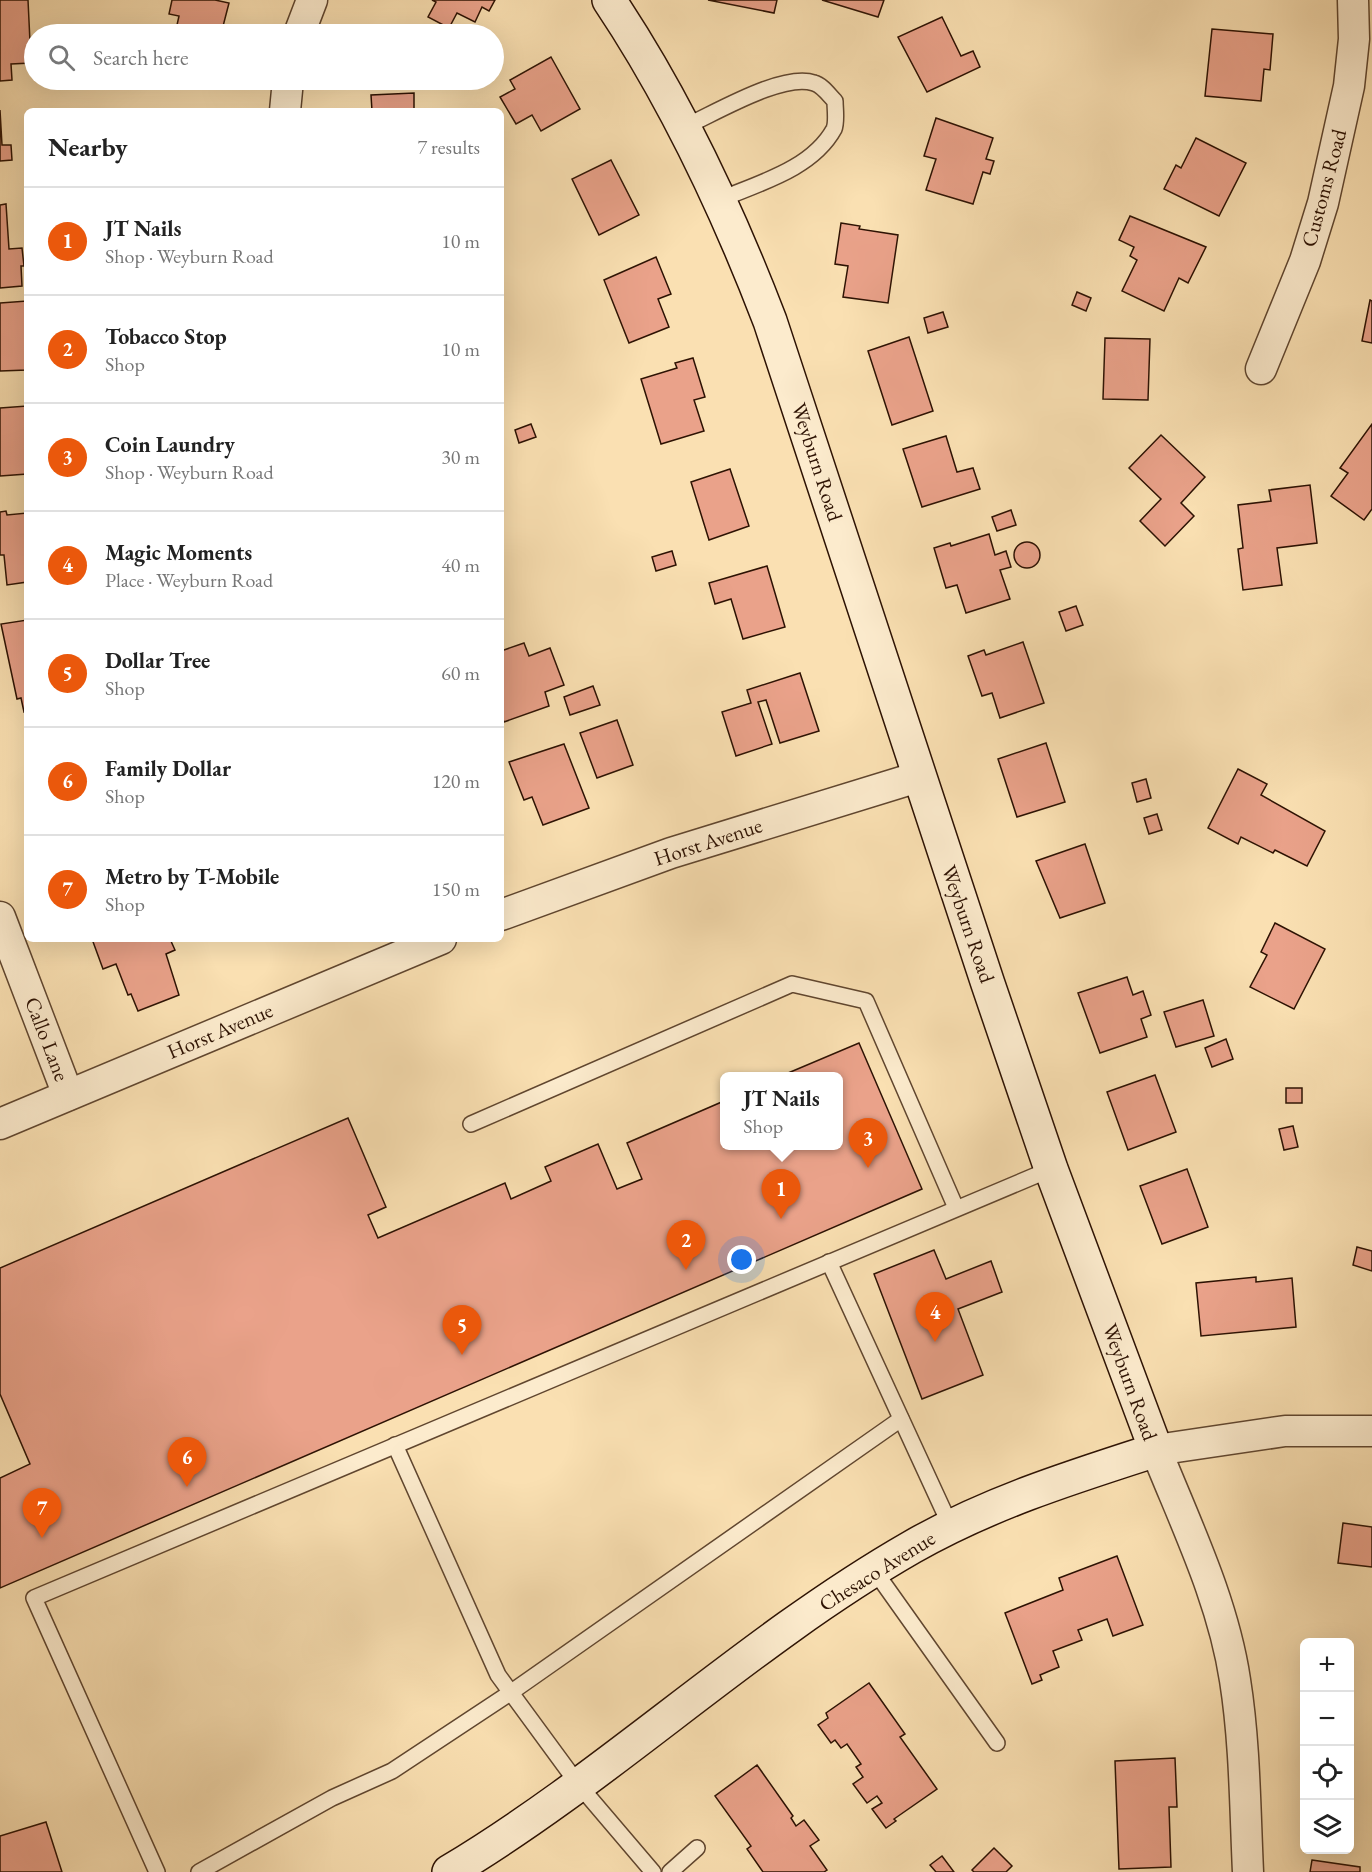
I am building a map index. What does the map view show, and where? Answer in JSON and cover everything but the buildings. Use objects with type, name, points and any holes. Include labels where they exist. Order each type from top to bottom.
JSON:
[{"type":"street","points":[[303,24],[312,0]]},
{"type":"street","name":"Weyburn Road","points":[[609,0],[647,61],[684,128],[752,274],[793,386],[918,777],[1051,1169],[1156,1450],[1218,1606],[1228,1643],[1240,1716],[1248,1872]]},
{"type":"street","name":"Customs Road","points":[[1261,369],[1305,261],[1323,203],[1349,86],[1354,39],[1353,0]]},
{"type":"street","points":[[285,108],[287,90]]},
{"type":"street","name":"Horst Avenue","points":[[504,914],[671,853],[918,777]]},
{"type":"street","name":"Callo Lane","points":[[0,917],[68,1095]]},
{"type":"street","name":"Horst Avenue","points":[[0,1124],[434,942]]},
{"type":"street","name":"Chesaco Avenue","points":[[449,1872],[578,1784],[793,1625],[874,1570],[951,1527],[1059,1481],[1156,1450],[1285,1431],[1372,1431]]},
{"type":"lane","points":[[684,128],[779,84],[802,80],[817,84],[835,101],[835,127],[816,152],[788,171],[719,200]]},
{"type":"lane","points":[[471,1124],[792,984],[866,1001],[956,1208]]},
{"type":"lane","points":[[158,1872],[34,1598],[1051,1169]]},
{"type":"lane","points":[[829,1262],[951,1527]]},
{"type":"lane","points":[[199,1872],[332,1798],[392,1771],[510,1693],[901,1419]]},
{"type":"lane","points":[[395,1445],[498,1676],[578,1784],[653,1872]]},
{"type":"lane","points":[[874,1570],[997,1743]]},
{"type":"lane","points":[[670,1872],[697,1848]]},
{"type":"place","name":"Coin Laundry","points":[[868,1168]]},
{"type":"place","name":"JT Nails","points":[[781,1219]]},
{"type":"place","name":"Tobacco Stop","points":[[686,1270]]},
{"type":"place","name":"Magic Moments","points":[[935,1342]]},
{"type":"place","name":"Dollar Tree","points":[[462,1355]]},
{"type":"place","name":"Family Dollar","points":[[187,1487]]},
{"type":"place","name":"Metro by T-Mobile","points":[[42,1538]]}]
